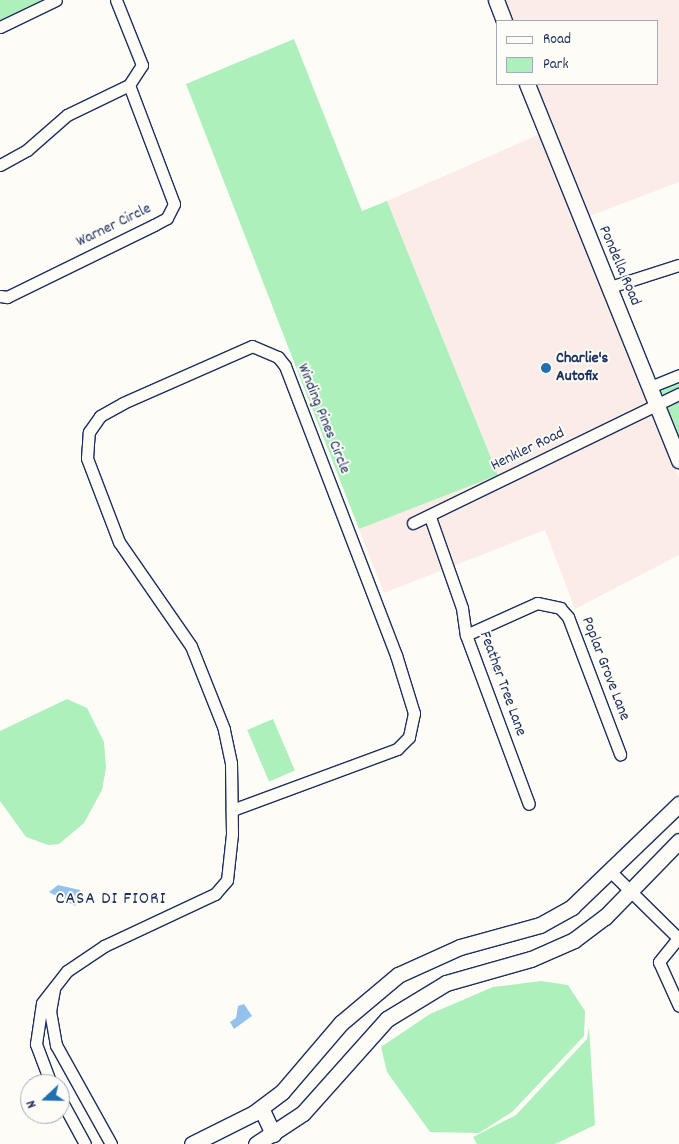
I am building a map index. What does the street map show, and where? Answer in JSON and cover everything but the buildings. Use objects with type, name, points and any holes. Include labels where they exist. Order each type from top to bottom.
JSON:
[{"type":"street","points":[[0,28],[56,0]]},
{"type":"street","points":[[0,165],[27,150],[67,115],[129,85],[142,65],[116,0]]},
{"type":"street","points":[[496,0],[504,20]]},
{"type":"street","name":"Warner Circle","points":[[0,296],[7,297],[167,218],[174,204],[129,85]]},
{"type":"street","name":"Pondella Road","points":[[528,85],[679,461]]},
{"type":"street","points":[[610,288],[679,265]]},
{"type":"street","name":"Winding Pines Circle","points":[[47,1074],[38,1055],[35,1031],[42,1002],[60,978],[118,937],[208,899],[221,888],[229,870],[232,810],[229,745],[196,658],[119,542],[86,444],[100,416],[242,347],[252,346],[278,357],[285,366],[396,655],[414,713],[409,737],[397,749],[232,810]]},
{"type":"street","points":[[650,387],[679,375]]},
{"type":"street","name":"Henkler Road","points":[[413,523],[430,517],[679,394]]},
{"type":"street","name":"Feather Tree Lane","points":[[430,517],[462,608],[466,635],[529,804]]},
{"type":"street","name":"Poplar Grove Lane","points":[[466,635],[524,607],[549,604],[568,617],[620,754]]},
{"type":"street","points":[[192,1144],[261,1108],[298,1076],[357,1007],[398,975],[460,947],[523,932],[556,918],[610,871],[679,804]]},
{"type":"street","points":[[256,1144],[303,1113],[365,1039],[409,1004],[454,980],[532,959],[574,940],[631,891],[679,841]]},
{"type":"street","points":[[610,871],[679,938],[659,962],[679,1006]]},
{"type":"street","points":[[60,978],[51,1000],[52,1034],[111,1144]]},
{"type":"street","points":[[261,1108],[273,1134]]},
{"type":"street","points":[[70,1116],[85,1144]]},
{"type":"shaded area","points":[[502,0],[679,0],[679,182],[587,217],[534,85],[659,85],[659,20],[510,20]]},
{"type":"shaded area","points":[[540,134],[679,478],[679,555],[575,609],[545,530],[384,593],[359,529],[498,474],[387,201]]},
{"type":"green space","points":[[0,0],[42,0],[0,20]]},
{"type":"green space","points":[[294,39],[362,211],[387,201],[498,475],[359,529],[186,84]]},
{"type":"green space","points":[[679,369],[679,444],[653,379]]},
{"type":"green space","points":[[67,699],[87,708],[104,742],[106,768],[102,790],[84,823],[59,844],[48,845],[26,837],[0,801],[0,731]]},
{"type":"green space","points":[[273,719],[295,771],[269,781],[247,730]]},
{"type":"green space","points":[[541,981],[568,985],[585,1011],[584,1036],[512,1112],[479,1133],[430,1132],[387,1072],[381,1047],[430,1014],[493,987]]},
{"type":"green space","points":[[589,1027],[595,1125],[555,1144],[477,1144],[473,1137],[516,1115],[587,1039]]},
{"type":"water","points":[[58,885],[80,890],[83,895],[75,906],[49,892]]},
{"type":"water","points":[[244,1004],[252,1016],[234,1029],[230,1022],[236,1018],[238,1006]]},
{"type":"place","name":"Charlie's Autofix","points":[[546,368]]},
{"type":"district","name":"CASA DI FIORI","points":[[111,900]]}]
